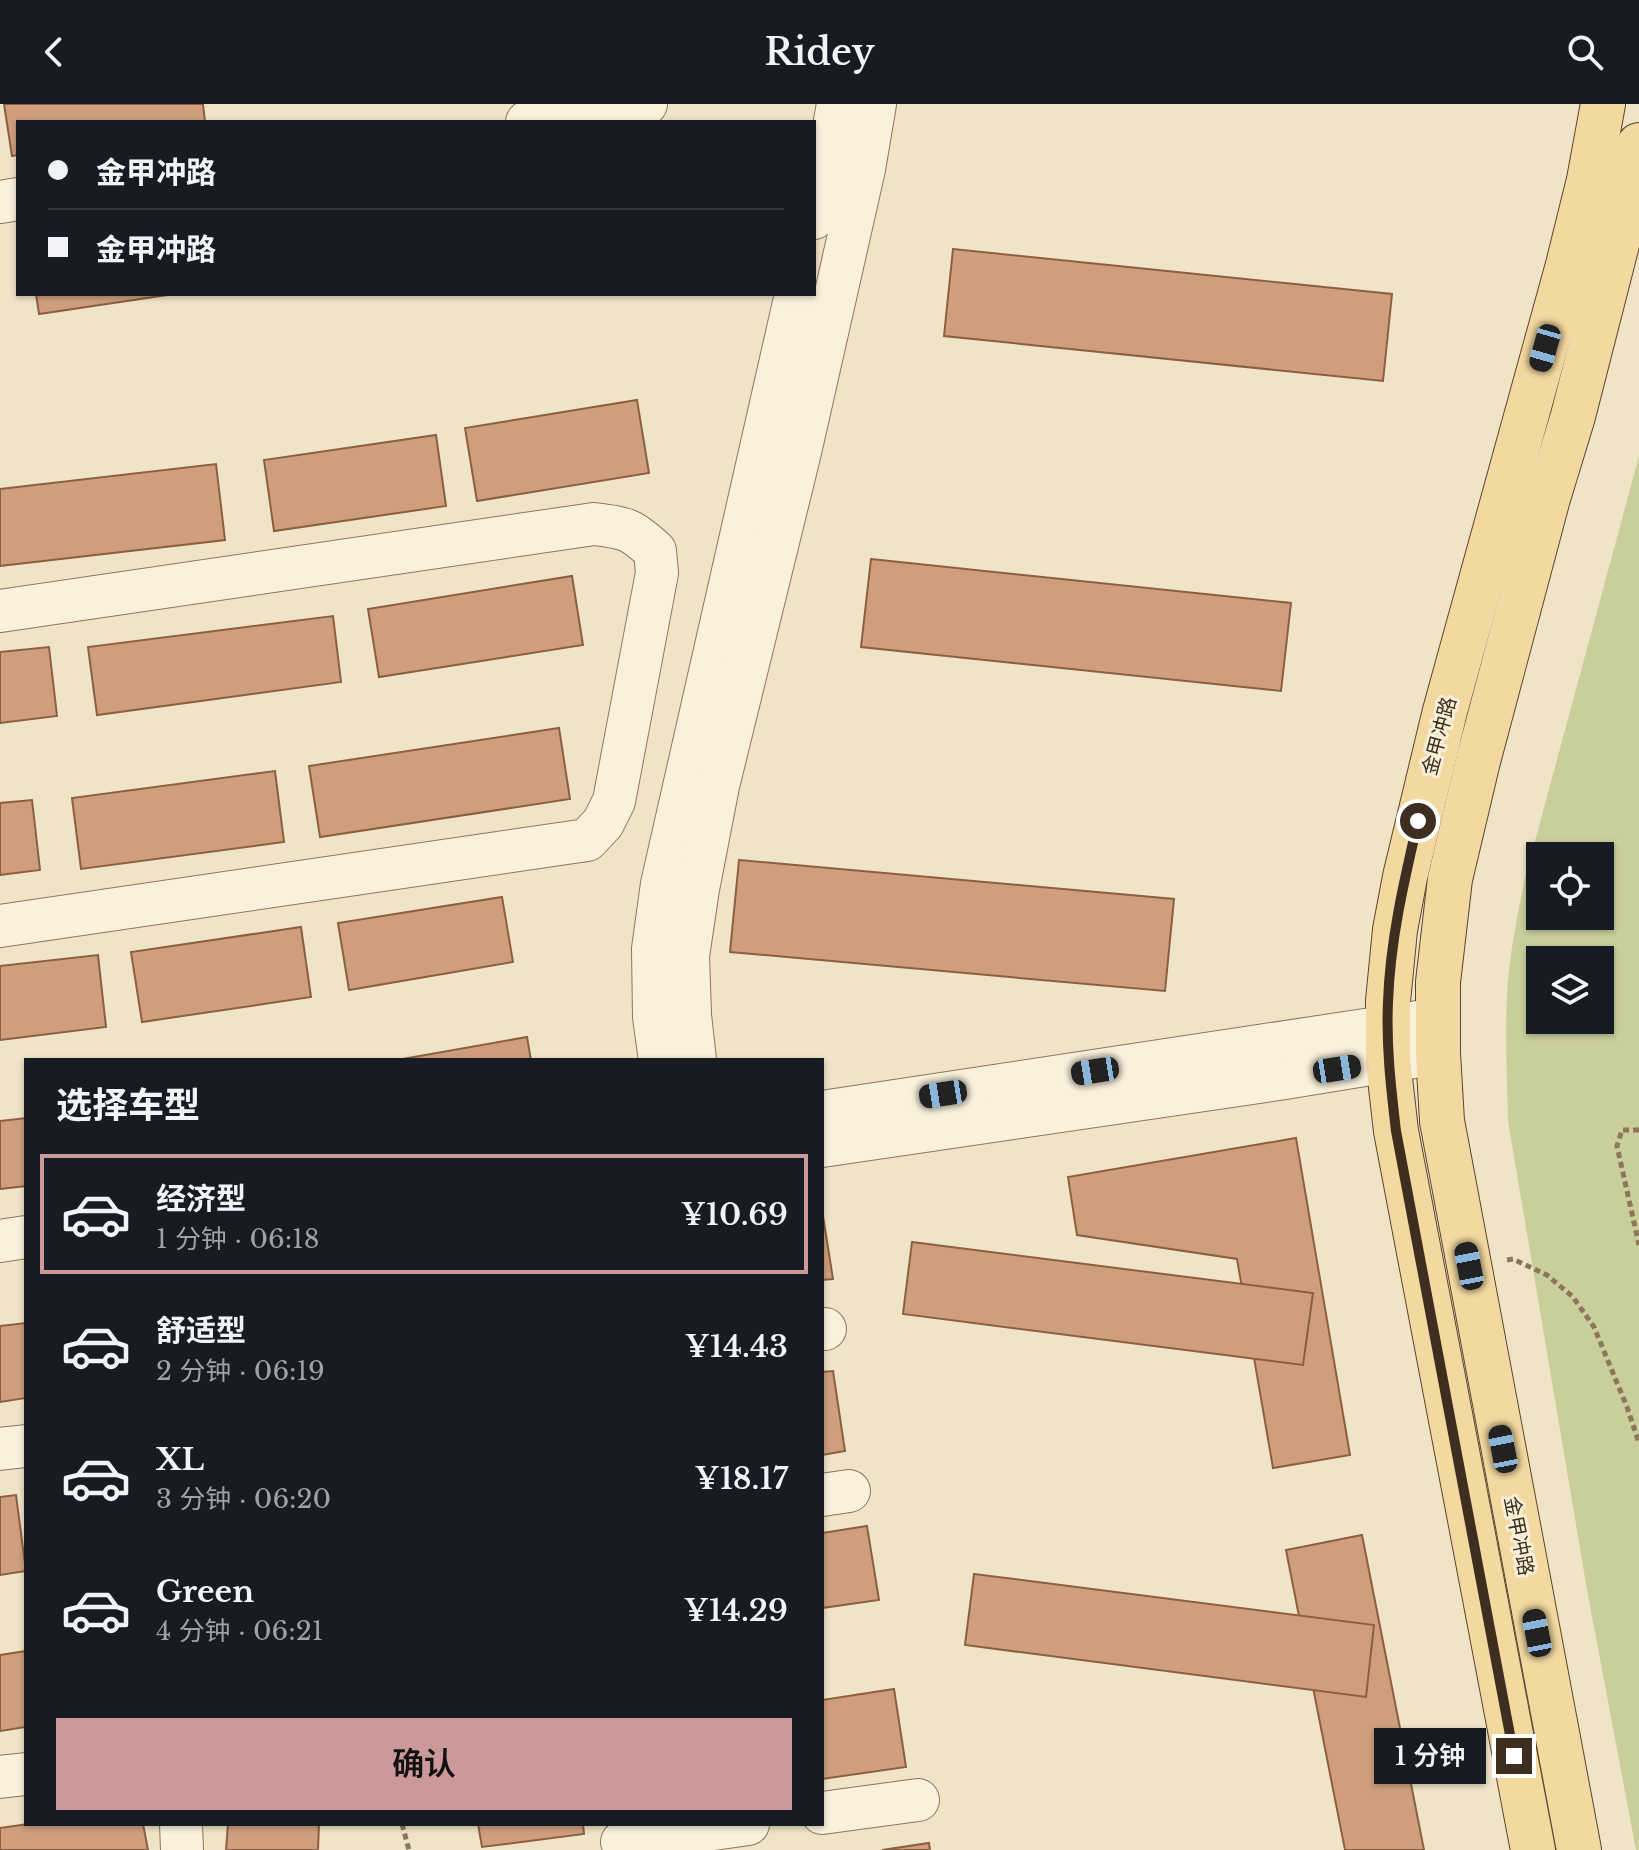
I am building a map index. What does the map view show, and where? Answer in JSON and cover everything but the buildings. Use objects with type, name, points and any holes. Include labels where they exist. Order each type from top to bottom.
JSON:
[{"type":"main road","name":"金甲冲路","points":[[1533,1850],[1396,1131],[1388,1044],[1388,1001],[1395,930],[1424,793],[1568,265],[1589,180],[1603,104]]},
{"type":"main road","name":"金甲冲路","points":[[1579,1850],[1442,1121],[1438,982],[1453,864],[1548,498],[1573,416],[1627,205],[1639,145]]},
{"type":"street","points":[[540,120],[646,104]]},
{"type":"street","points":[[816,210],[838,104]]},
{"type":"street","points":[[695,1058],[688,956],[698,889],[718,786],[800,452],[864,169],[875,104]]},
{"type":"street","points":[[660,1058],[654,1017],[653,949],[662,884],[796,296]]},
{"type":"street","points":[[0,611],[594,524],[620,527],[636,533],[655,551],[657,573],[614,801],[603,823],[587,840],[0,926]]},
{"type":"street","points":[[824,1146],[1438,1036]]},
{"type":"street","points":[[824,1112],[1388,1044]]},
{"type":"street","points":[[0,1241],[24,1237]]},
{"type":"street","points":[[0,1262],[24,1259]]},
{"type":"street","points":[[0,1449],[24,1446]]},
{"type":"street","points":[[0,1777],[24,1774]]},
{"type":"street","points":[[824,1813],[918,1800]]},
{"type":"street","points":[[181,1826],[182,1850]]},
{"type":"street","points":[[621,1839],[731,1826]]},
{"type":"path","points":[[1639,1130],[1622,1130],[1617,1146],[1639,1245]]},
{"type":"path","points":[[1469,1266],[1513,1259],[1547,1275],[1573,1297],[1594,1327],[1639,1443]]},
{"type":"path","points":[[403,1826],[409,1850]]},
{"type":"green space","points":[[1639,456],[1639,1850],[1636,1850],[1587,1590],[1508,1121],[1506,1027],[1514,937],[1526,874],[1526,930],[1614,930],[1614,842],[1535,842]]},
{"type":"route","points":[[1418,821],[1395,930],[1388,1001],[1388,1061],[1396,1131],[1514,1756]]}]
